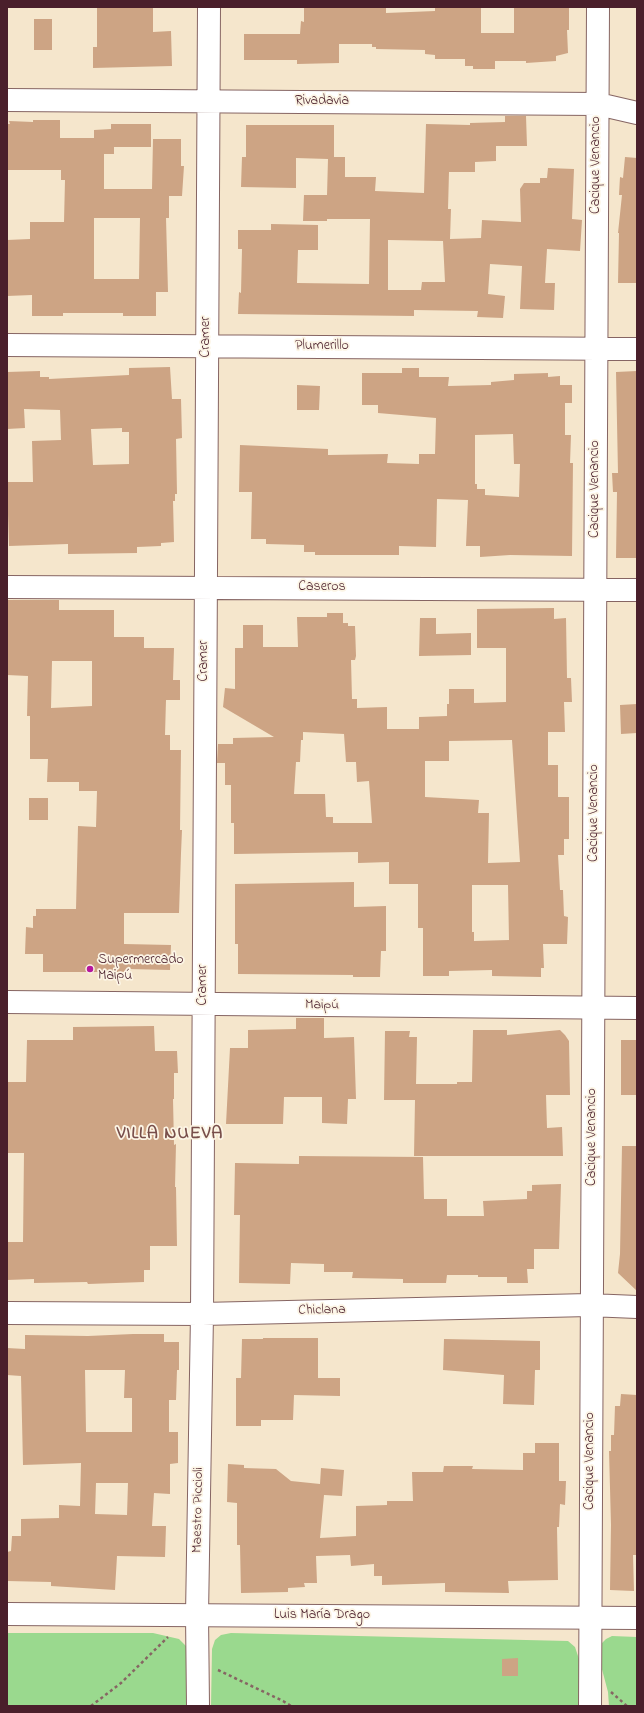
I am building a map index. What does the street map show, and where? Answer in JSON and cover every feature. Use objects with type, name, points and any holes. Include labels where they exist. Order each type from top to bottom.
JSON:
[{"type":"street","name":"Cramer","points":[[202,1314],[209,7]]},
{"type":"street","name":"Cacique Venancio","points":[[590,1706],[598,7]]},
{"type":"street","name":"Rivadavia","points":[[7,100],[598,104],[637,113]]},
{"type":"street","name":"Plumerillo","points":[[7,345],[637,349]]},
{"type":"street","name":"Caseros","points":[[7,587],[637,590]]},
{"type":"street","name":"Maipú","points":[[7,1002],[637,1008]]},
{"type":"street","name":"Chiclana","points":[[7,1313],[202,1314],[592,1306],[637,1307]]},
{"type":"street","name":"Maestro Piccioli","points":[[198,1706],[197,1661],[193,1615],[202,1314]]},
{"type":"street","name":"Luis María Drago","points":[[7,1614],[637,1618]]},
{"type":"path","points":[[91,1706],[121,1683],[193,1615]]},
{"type":"path","points":[[197,1661],[291,1706]]},
{"type":"green space","points":[[7,1633],[153,1633],[179,1639],[186,1646],[188,1654],[188,1706],[7,1706]]},
{"type":"green space","points":[[231,1633],[568,1641],[575,1647],[579,1659],[580,1706],[211,1706],[212,1649],[215,1640],[221,1635]]},
{"type":"green space","points":[[612,1636],[637,1637],[637,1706],[609,1706],[608,1692],[599,1658],[599,1646],[606,1639]]},
{"type":"building","points":[[97,7],[153,7],[153,32],[171,31],[172,66],[93,68],[93,47],[97,47]]},
{"type":"building","points":[[304,7],[386,7],[386,13],[435,11],[435,7],[481,7],[481,33],[514,33],[514,7],[569,7],[569,30],[567,30],[568,53],[556,56],[556,61],[526,63],[526,61],[495,61],[495,69],[473,69],[473,66],[465,66],[465,59],[435,59],[435,55],[425,54],[425,50],[376,49],[376,47],[372,47],[372,44],[339,44],[339,63],[297,64],[297,60],[244,60],[244,34],[300,34],[301,21],[304,22]]},
{"type":"building","points":[[34,19],[52,19],[52,50],[34,50]]},
{"type":"building","points":[[505,116],[526,116],[527,146],[496,146],[496,161],[475,162],[475,172],[449,172],[448,209],[451,209],[450,239],[481,238],[482,220],[521,222],[520,189],[524,183],[540,183],[540,178],[547,178],[548,168],[574,169],[572,219],[582,220],[580,251],[547,249],[545,283],[555,283],[554,310],[520,309],[522,266],[490,264],[488,294],[505,296],[503,318],[477,317],[478,311],[414,310],[414,316],[238,314],[239,292],[241,293],[242,249],[238,249],[238,230],[271,230],[271,224],[318,225],[318,250],[298,250],[297,283],[369,284],[370,219],[327,219],[327,221],[303,221],[304,195],[327,195],[328,159],[296,158],[296,188],[241,187],[242,157],[246,157],[246,125],[334,125],[334,157],[345,157],[345,177],[376,177],[375,191],[424,193],[426,124],[470,125],[470,123],[505,122]],"holes":[[[388,240],[443,241],[445,282],[422,282],[421,290],[388,290]]]},
{"type":"building","points":[[33,120],[60,120],[60,138],[94,138],[94,130],[111,129],[111,124],[151,124],[151,147],[114,147],[114,154],[104,154],[104,189],[152,189],[153,139],[181,139],[181,166],[184,166],[182,196],[169,196],[169,218],[166,218],[168,292],[156,292],[156,316],[123,316],[123,313],[63,313],[63,316],[32,316],[32,295],[7,296],[7,240],[30,239],[30,222],[64,222],[65,180],[61,180],[61,170],[7,170],[7,124],[10,124],[9,121],[33,122]],"holes":[[[94,218],[140,218],[139,279],[94,279]]]},
{"type":"building","points":[[625,157],[637,158],[637,283],[618,283],[618,233],[622,195],[619,195],[620,177],[623,178]]},
{"type":"building","points":[[170,367],[172,399],[181,399],[182,438],[176,439],[177,494],[175,494],[175,501],[173,501],[174,542],[161,543],[161,546],[137,547],[137,553],[68,554],[68,544],[9,546],[7,482],[33,482],[32,441],[61,440],[60,410],[24,409],[25,428],[7,429],[7,372],[40,371],[40,377],[49,377],[49,379],[129,375],[129,368]],"holes":[[[122,428],[122,432],[129,432],[129,464],[93,465],[91,429]]]},
{"type":"building","points":[[402,368],[419,368],[419,377],[449,377],[448,386],[491,385],[491,382],[514,380],[514,374],[548,373],[548,377],[560,376],[560,385],[572,385],[572,403],[565,403],[565,435],[571,435],[570,463],[573,463],[572,556],[510,555],[480,557],[480,546],[466,546],[468,500],[437,499],[436,547],[399,546],[399,555],[315,555],[315,552],[304,552],[304,545],[266,544],[266,539],[251,539],[252,492],[239,492],[240,445],[328,449],[328,455],[388,454],[387,463],[419,464],[419,454],[435,454],[436,418],[378,413],[378,405],[362,405],[362,373],[402,373]],"holes":[[[513,434],[514,464],[520,464],[519,497],[485,495],[485,489],[477,489],[477,484],[475,484],[475,435]]]},
{"type":"building","points":[[637,371],[637,558],[616,558],[617,492],[613,492],[612,473],[618,473],[616,372]]},
{"type":"building","points":[[297,385],[320,386],[319,410],[297,410]]},
{"type":"building","points":[[7,600],[59,600],[59,610],[114,610],[114,637],[144,637],[144,648],[174,648],[173,680],[180,680],[180,700],[166,700],[165,735],[170,735],[170,750],[181,750],[180,830],[182,830],[179,913],[124,913],[124,944],[171,945],[170,970],[128,969],[128,972],[43,972],[43,954],[25,954],[26,927],[33,928],[33,916],[36,916],[36,909],[76,909],[78,826],[96,827],[97,791],[79,791],[79,782],[47,782],[48,759],[30,759],[30,716],[27,716],[28,676],[7,675]],"holes":[[[52,661],[92,661],[92,706],[51,708]]]},
{"type":"building","points":[[554,608],[554,619],[566,618],[567,678],[571,678],[572,702],[564,702],[565,732],[548,732],[548,765],[558,765],[558,797],[569,797],[569,839],[564,839],[564,855],[558,855],[560,890],[563,890],[564,916],[568,917],[567,944],[543,944],[544,968],[541,968],[541,977],[492,976],[492,970],[449,971],[449,976],[423,976],[423,928],[418,928],[418,884],[389,884],[389,862],[358,863],[358,852],[234,854],[234,823],[231,823],[231,785],[225,785],[225,763],[217,763],[218,744],[233,744],[233,738],[274,737],[223,707],[225,688],[235,689],[235,648],[243,648],[243,625],[263,625],[263,647],[298,647],[297,617],[327,617],[327,613],[343,613],[343,623],[348,623],[348,626],[355,626],[356,656],[355,660],[351,660],[352,699],[357,699],[357,708],[387,707],[387,729],[419,729],[419,717],[447,716],[449,689],[474,689],[474,703],[506,702],[506,648],[477,648],[477,609]],"holes":[[[303,732],[344,734],[346,762],[356,762],[357,782],[369,781],[372,823],[333,823],[333,817],[326,817],[325,794],[294,794],[296,762],[300,762]],[[512,740],[520,862],[488,863],[489,813],[478,813],[479,800],[425,797],[425,761],[449,761],[449,741]],[[472,885],[508,885],[509,940],[474,941],[474,932],[472,932]]]},
{"type":"building","points":[[420,618],[436,618],[436,634],[471,633],[471,655],[419,656]]},
{"type":"building","points":[[637,704],[637,733],[621,734],[620,705]]},
{"type":"building","points":[[29,798],[48,798],[48,820],[29,820]]},
{"type":"building","points":[[354,882],[354,907],[386,906],[386,951],[381,951],[380,977],[353,977],[353,975],[238,974],[238,944],[235,944],[235,884]]},
{"type":"building","points":[[296,1018],[324,1018],[324,1038],[354,1037],[356,1099],[348,1099],[347,1124],[322,1123],[322,1097],[284,1097],[283,1124],[226,1124],[230,1048],[248,1048],[248,1030],[296,1029]]},
{"type":"building","points":[[154,1026],[155,1051],[177,1051],[178,1073],[174,1073],[173,1099],[174,1145],[176,1144],[175,1187],[177,1246],[150,1246],[150,1270],[144,1270],[144,1282],[88,1284],[87,1282],[34,1283],[34,1279],[7,1280],[7,1242],[23,1242],[24,1153],[7,1153],[7,1082],[26,1082],[27,1040],[73,1040],[73,1027]]},
{"type":"building","points":[[473,1030],[507,1030],[507,1035],[560,1030],[565,1035],[569,1041],[570,1095],[546,1095],[547,1128],[562,1127],[563,1156],[414,1156],[415,1100],[384,1100],[385,1031],[410,1031],[409,1037],[417,1037],[416,1084],[457,1084],[457,1082],[472,1082]]},
{"type":"building","points":[[621,1040],[637,1040],[637,1095],[621,1095]]},
{"type":"building","points":[[622,1146],[637,1146],[637,1291],[618,1273],[620,1254]]},
{"type":"building","points":[[299,1156],[423,1157],[424,1199],[447,1199],[447,1216],[484,1216],[483,1201],[527,1199],[527,1191],[532,1191],[532,1185],[561,1184],[559,1249],[534,1249],[534,1269],[527,1269],[528,1283],[507,1283],[507,1277],[447,1275],[446,1283],[403,1283],[403,1279],[352,1278],[353,1272],[324,1272],[324,1264],[291,1263],[290,1284],[239,1283],[240,1215],[234,1215],[235,1163],[299,1164]]},
{"type":"building","points":[[164,1334],[164,1342],[179,1342],[179,1370],[177,1370],[176,1400],[169,1400],[169,1432],[178,1432],[178,1463],[170,1464],[170,1494],[154,1493],[152,1526],[166,1526],[165,1557],[117,1556],[115,1590],[51,1586],[51,1582],[7,1581],[7,1552],[11,1551],[12,1536],[21,1536],[21,1519],[59,1518],[59,1505],[80,1506],[81,1463],[23,1465],[21,1376],[7,1375],[7,1348],[25,1349],[25,1335],[88,1336]],"holes":[[[85,1370],[125,1370],[124,1398],[132,1398],[132,1432],[86,1432]],[[96,1483],[128,1483],[127,1515],[95,1514]]]},
{"type":"building","points":[[318,1338],[318,1378],[340,1378],[340,1396],[294,1395],[293,1420],[261,1420],[261,1426],[236,1426],[236,1378],[241,1378],[242,1339]]},
{"type":"building","points":[[444,1339],[540,1341],[540,1370],[535,1370],[534,1405],[503,1404],[504,1375],[443,1370]]},
{"type":"building","points":[[621,1394],[637,1395],[637,1555],[633,1555],[634,1591],[610,1590],[611,1525],[609,1451],[611,1451],[611,1435],[614,1435],[615,1406],[620,1406]]},
{"type":"building","points":[[535,1443],[559,1443],[559,1481],[566,1481],[565,1505],[560,1504],[559,1527],[557,1527],[558,1580],[508,1581],[509,1593],[445,1592],[445,1583],[382,1585],[382,1576],[374,1576],[374,1564],[351,1566],[350,1555],[316,1556],[317,1583],[304,1583],[305,1587],[288,1588],[288,1592],[241,1593],[240,1545],[237,1545],[237,1503],[227,1502],[228,1464],[244,1465],[244,1468],[276,1469],[291,1481],[320,1484],[321,1468],[344,1470],[342,1496],[324,1495],[320,1538],[356,1536],[356,1506],[387,1505],[387,1501],[413,1501],[412,1472],[443,1472],[444,1466],[473,1466],[472,1469],[523,1470],[523,1453],[535,1453]]},
{"type":"building","points":[[518,1658],[518,1676],[502,1676],[502,1659]]},
{"type":"place","name":"Supermercado Maipú","points":[[90,969]]},
{"type":"district","name":"VILLA NUEVA","points":[[170,1135]]}]
